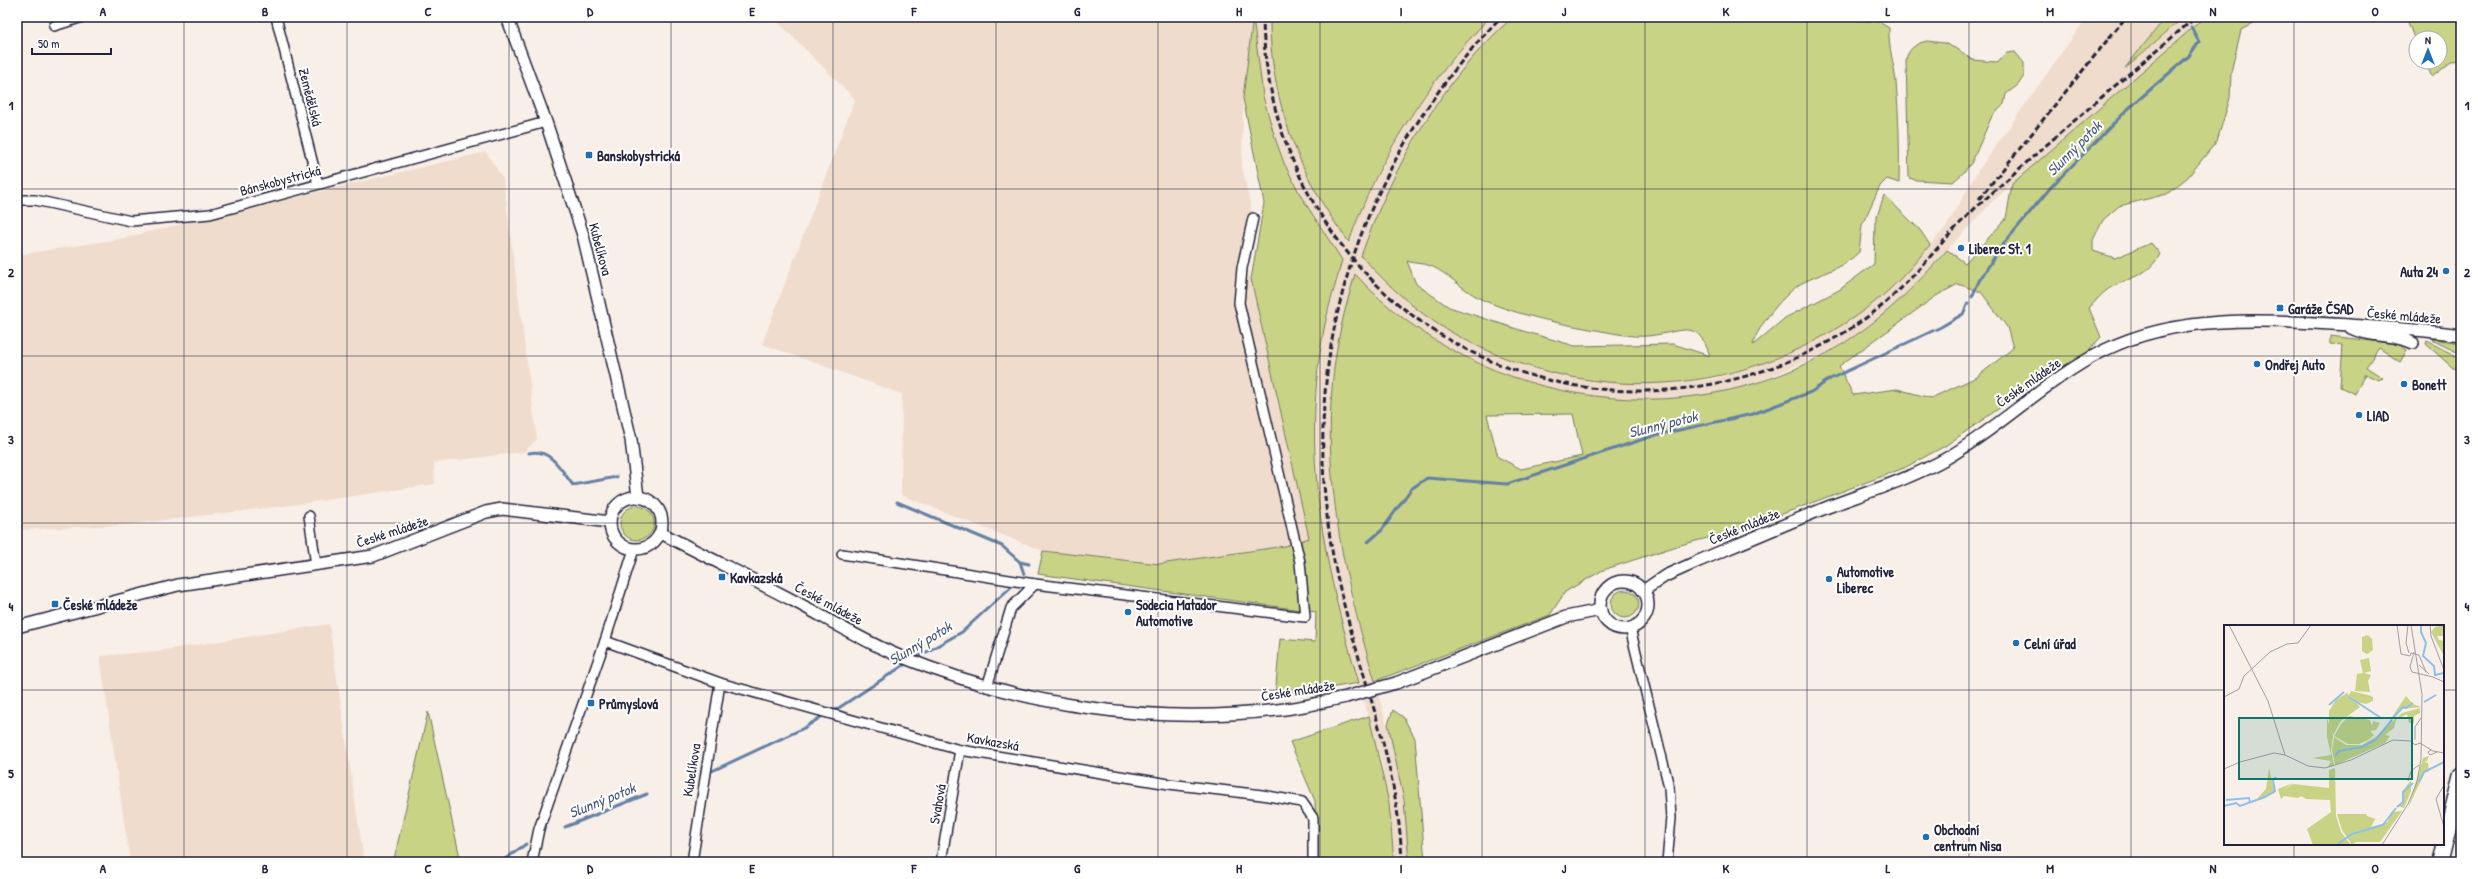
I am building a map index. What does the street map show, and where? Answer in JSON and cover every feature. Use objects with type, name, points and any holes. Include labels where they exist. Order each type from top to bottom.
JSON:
[{"type":"highway","points":[[2440,862],[2461,775]]},
{"type":"street","points":[[54,26],[83,17]]},
{"type":"street","name":"Zemědělská","points":[[276,17],[318,184]]},
{"type":"street","name":"Kubelíkova","points":[[507,17],[546,122],[583,235],[631,440],[638,497]]},
{"type":"street","name":"Bánskobystrická","points":[[17,200],[35,200],[131,221],[210,214],[546,122]]},
{"type":"street","points":[[842,554],[1035,584],[1305,617],[1300,562],[1239,303],[1242,268],[1253,218]]},
{"type":"street","name":"České mládeže","points":[[1643,591],[1665,576],[1694,563],[1885,486],[1947,458],[2049,383],[2105,350],[2162,330],[2204,322],[2249,321],[2343,325],[2461,335]]},
{"type":"street","points":[[2343,325],[2363,334],[2402,338],[2413,343]]},
{"type":"street","points":[[638,497],[651,501],[660,511],[662,520],[661,533],[652,545],[634,550],[623,546],[615,539],[610,522],[617,506],[629,498],[638,497]]},
{"type":"street","name":"České mládeže","points":[[17,627],[178,585],[373,556],[486,512],[502,509],[610,522]]},
{"type":"street","points":[[309,516],[316,565]]},
{"type":"street","name":"České mládeže","points":[[661,533],[897,655],[925,666],[987,687],[1080,707],[1128,713],[1230,714],[1286,709],[1346,697],[1396,683],[1566,617],[1601,610]]},
{"type":"street","points":[[532,862],[539,829],[605,641],[634,550]]},
{"type":"street","points":[[1630,582],[1643,591],[1648,604],[1646,614],[1638,624],[1630,628],[1621,628],[1612,625],[1605,618],[1601,610],[1603,594],[1615,583],[1630,582]]},
{"type":"street","points":[[987,687],[1011,608],[1035,584]]},
{"type":"street","points":[[1630,628],[1669,787],[1671,818],[1667,862]]},
{"type":"street","name":"Kavkazská","points":[[605,641],[720,683],[960,750],[1169,784],[1262,795],[1302,802],[1313,818],[1313,862]]},
{"type":"street","name":"Kubelíkova","points":[[692,862],[720,683]]},
{"type":"street","name":"Svahová","points":[[942,862],[960,750]]},
{"type":"shaded area","points":[[773,17],[1253,17],[1243,98],[1242,166],[1253,218],[1242,268],[1251,279],[1309,538],[1285,546],[1159,564],[1043,551],[901,495],[902,394],[762,344],[855,99]]},
{"type":"shaded area","points":[[1254,17],[1270,17],[1275,73],[1290,133],[1316,191],[1349,242],[1362,208],[1398,137],[1438,76],[1464,44],[1490,17],[1513,17],[1476,55],[1451,86],[1412,145],[1377,214],[1361,256],[1389,285],[1412,305],[1467,341],[1530,367],[1579,378],[1633,384],[1672,383],[1712,379],[1751,368],[1788,353],[1846,323],[1881,296],[1908,270],[1946,227],[1978,171],[2087,17],[2166,17],[2128,66],[2184,17],[2205,17],[1992,202],[1892,309],[1854,336],[1825,353],[1756,383],[1715,394],[1673,399],[1632,400],[1576,394],[1525,382],[1460,355],[1430,337],[1402,318],[1355,275],[1341,327],[1335,370],[1331,417],[1333,497],[1349,591],[1397,761],[1408,830],[1409,862],[1394,862],[1392,831],[1382,764],[1333,595],[1317,499],[1315,416],[1319,368],[1325,324],[1342,260],[1302,198],[1284,163],[1275,138],[1259,75]]},
{"type":"shaded area","points":[[486,152],[503,179],[537,439],[524,452],[434,463],[435,484],[292,505],[124,525],[17,530],[17,255],[119,239]]},
{"type":"shaded area","points":[[329,624],[364,862],[130,862],[100,656],[157,651]]},
{"type":"green space","points":[[1253,17],[1263,96],[1284,163],[1302,198],[1342,260],[1325,324],[1318,371],[1315,416],[1315,461],[1319,506],[1326,550],[1335,594],[1359,683],[1275,697],[1280,639],[1315,642],[1316,612],[1038,574],[1043,551],[1159,564],[1285,546],[1309,538],[1251,279],[1264,203],[1243,98]]},
{"type":"green space","points":[[1270,17],[1490,17],[1446,67],[1407,122],[1375,180],[1349,242],[1331,218],[1316,192],[1302,164],[1291,136],[1275,77],[1271,47]]},
{"type":"green space","points":[[1513,17],[1831,17],[1879,22],[1889,28],[1890,48],[1896,82],[1899,132],[1899,183],[1887,179],[1880,186],[1862,225],[1859,252],[1853,258],[1839,266],[1802,283],[1788,294],[1766,320],[1755,338],[1753,345],[1785,318],[1839,290],[1874,264],[1875,223],[1884,195],[1920,230],[1930,245],[1907,272],[1888,291],[1831,332],[1777,358],[1722,375],[1664,383],[1607,382],[1549,372],[1493,353],[1428,318],[1398,293],[1361,256],[1388,190],[1422,127],[1442,97],[1487,41]],"holes":[[[1407,261],[1428,265],[1445,274],[1474,295],[1490,303],[1519,313],[1577,327],[1625,335],[1649,336],[1689,330],[1695,332],[1700,337],[1710,356],[1673,344],[1575,346],[1523,331],[1449,307],[1416,284]]]},
{"type":"green space","points":[[2166,17],[2184,17],[2125,68]]},
{"type":"green space","points":[[2205,17],[2264,17],[2241,30],[2231,72],[2230,98],[2217,141],[2188,177],[2167,194],[2119,206],[2103,220],[2093,240],[2093,251],[2115,258],[2151,243],[2160,254],[2155,262],[2143,273],[2107,290],[2089,308],[2101,337],[2085,355],[2050,373],[1945,446],[1904,468],[1745,528],[1677,546],[1603,570],[1565,592],[1550,615],[1375,681],[1351,594],[1342,550],[1335,506],[1331,462],[1330,417],[1334,372],[1341,327],[1355,274],[1406,320],[1464,356],[1528,382],[1595,396],[1663,399],[1730,390],[1795,369],[1856,335],[1869,326],[1904,296],[1947,250],[1965,263],[2006,219],[2012,184]],"holes":[[[1958,284],[1981,292],[2007,327],[2013,348],[1977,377],[1931,398],[1897,389],[1853,395],[1839,366],[1936,296]],[[1573,414],[1582,456],[1521,469],[1498,457],[1487,415]]]},
{"type":"green space","points":[[2406,17],[2461,17],[2461,60],[2452,61],[2448,64],[2448,30],[2411,30]]},
{"type":"green space","points":[[1927,41],[1944,43],[1959,50],[1972,60],[1997,62],[2007,53],[2015,52],[2024,63],[2024,76],[2018,85],[2006,94],[2004,104],[1991,118],[1972,162],[1953,182],[1916,180],[1909,178],[1906,60],[1913,47],[1919,43]]},
{"type":"green space","points":[[2429,70],[2441,70],[2432,77]]},
{"type":"green space","points":[[2330,336],[2397,344],[2407,350],[2400,362],[2379,348],[2366,367],[2383,378],[2378,380],[2365,374],[2355,394],[2340,387],[2343,345],[2330,344]]},
{"type":"green space","points":[[2433,339],[2461,343],[2461,354],[2434,341]]},
{"type":"green space","points":[[2427,341],[2460,358],[2461,370],[2453,368],[2426,344]]},
{"type":"green space","points":[[634,506],[640,506],[644,507],[651,513],[654,523],[653,530],[647,537],[640,540],[634,540],[630,539],[623,533],[620,526],[620,520],[621,516],[627,509]]},
{"type":"green space","points":[[1625,590],[1631,591],[1635,594],[1638,598],[1638,610],[1635,614],[1631,617],[1625,618],[1619,617],[1615,614],[1612,610],[1611,604],[1612,598],[1615,594],[1619,591]]},
{"type":"green space","points":[[1393,710],[1403,717],[1415,738],[1425,862],[1409,862],[1404,800],[1388,724]]},
{"type":"green space","points":[[428,712],[461,862],[394,862],[394,859]]},
{"type":"green space","points":[[1369,716],[1389,803],[1394,862],[1316,862],[1315,801],[1290,742]]},
{"type":"waterway","name":"Slunný potok","points":[[1972,297],[1979,281],[2001,247],[2051,187],[2128,109],[2189,56],[2199,42],[2191,27]]},
{"type":"waterway","name":"Slunný potok","points":[[1368,542],[1382,530],[1411,489],[1427,478],[1507,484],[1656,435],[1753,414],[1811,392],[1830,379],[1941,327],[1963,314],[1968,303]]},
{"type":"waterway","points":[[529,453],[537,452],[549,457],[560,467],[573,485],[617,477]]},
{"type":"waterway","points":[[897,502],[1002,546],[1020,562]]},
{"type":"waterway","name":"Slunný potok","points":[[1024,574],[1020,562],[1029,564]]},
{"type":"waterway","name":"Slunný potok","points":[[914,659],[962,632],[1012,586]]},
{"type":"waterway","name":"Slunný potok","points":[[834,711],[907,663]]},
{"type":"waterway","name":"Slunný potok","points":[[710,772],[804,728],[821,717]]},
{"type":"waterway","name":"Slunný potok","points":[[565,827],[647,794]]},
{"type":"waterway","name":"Slunný potok","points":[[501,862],[526,844]]},
{"type":"railway","points":[[1263,17],[1266,59],[1273,100],[1285,140],[1301,178],[1321,215],[1345,249],[1372,280],[1403,308],[1457,344],[1515,370],[1576,386],[1638,391],[1700,386],[1761,371],[1820,347],[1874,312],[1903,287],[1954,229],[1982,202],[2061,132],[2196,17]]},
{"type":"railway","points":[[1402,862],[1399,826],[1387,758],[1341,593],[1327,514],[1323,436],[1329,359],[1345,284],[1370,212],[1405,143],[1449,78],[1501,17]]},
{"type":"railway","points":[[1979,199],[2126,17]]},
{"type":"place","name":"Banskobystrická","points":[[589,155]]},
{"type":"place","name":"Liberec St. 1","points":[[1961,248]]},
{"type":"place","name":"Auta 24","points":[[2446,271]]},
{"type":"place","name":"Garáže ČSAD","points":[[2280,308]]},
{"type":"place","name":"Ondřej Auto","points":[[2257,364]]},
{"type":"place","name":"Bonett","points":[[2404,384]]},
{"type":"place","name":"LIAD","points":[[2359,415]]},
{"type":"place","name":"Kavkazská","points":[[722,577]]},
{"type":"place","name":"Automotive Liberec","points":[[1829,579]]},
{"type":"place","name":"České mládeže","points":[[55,604]]},
{"type":"place","name":"Sodecia Matador Automotive","points":[[1128,612]]},
{"type":"place","name":"Celní úřad","points":[[2016,643]]},
{"type":"place","name":"Průmyslová","points":[[591,703]]},
{"type":"place","name":"Obchodní centrum Nisa","points":[[1926,837]]}]
